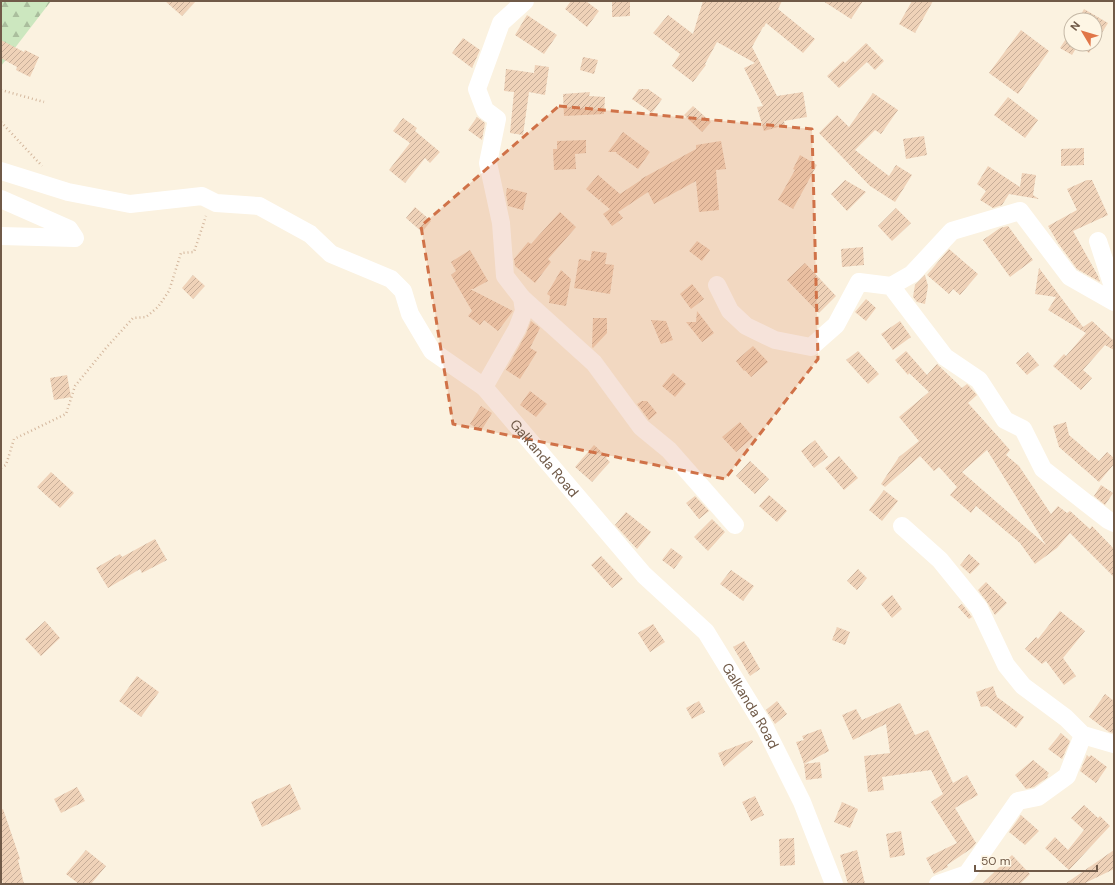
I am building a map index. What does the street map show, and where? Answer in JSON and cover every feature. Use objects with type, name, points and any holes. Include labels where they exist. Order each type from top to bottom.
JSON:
[{"type":"street","points":[[525,1],[501,23],[477,89],[485,110],[498,119],[488,164],[501,223],[505,276],[522,298],[594,363],[641,427],[670,450],[735,525]]},
{"type":"street","name":"Galkanda Road","points":[[1,171],[68,192],[130,204],[202,196],[216,203],[259,206],[310,234],[331,254],[391,279],[403,291],[410,314],[432,351],[484,387],[644,575],[706,632],[766,728],[802,802],[834,884]]},
{"type":"street","points":[[1,199],[69,229],[76,238],[1,236]]},
{"type":"street","points":[[717,285],[730,311],[746,326],[775,340],[811,347],[836,325],[859,282],[891,286],[912,274],[952,231],[1020,211],[1070,277],[1114,302]]},
{"type":"street","points":[[1098,241],[1114,290]]},
{"type":"street","points":[[891,286],[946,357],[979,380],[1005,420],[1023,429],[1043,469],[1108,520],[1114,523]]},
{"type":"street","points":[[484,387],[517,329],[524,311],[522,298]]},
{"type":"street","points":[[902,526],[940,560],[979,608],[1006,665],[1023,686],[1066,718],[1082,734],[1114,744]]},
{"type":"street","points":[[938,884],[967,874],[1018,802],[1038,796],[1067,776],[1082,734]]},
{"type":"path","points":[[1,90],[44,102]]},
{"type":"path","points":[[1,122],[43,166]]},
{"type":"path","points":[[1,468],[6,465],[14,439],[66,414],[75,386],[106,348],[133,318],[146,317],[158,307],[169,290],[180,253],[194,252],[205,219],[216,203]]},
{"type":"highlighted area","points":[[559,106],[812,129],[818,359],[725,479],[453,424],[421,226]]},
{"type":"green space","points":[[1,1],[51,1],[1,66]]},
{"type":"building","points":[[165,1],[196,1],[182,16]]},
{"type":"building","points":[[571,1],[586,1],[599,11],[587,27],[565,9]]},
{"type":"building","points":[[612,1],[630,1],[630,16],[612,17]]},
{"type":"building","points":[[703,1],[782,1],[778,9],[815,39],[803,53],[766,23],[752,47],[777,96],[803,92],[807,117],[784,121],[785,125],[764,131],[757,107],[763,106],[744,68],[755,63],[717,42],[705,64],[706,65],[693,82],[672,66],[680,54],[653,33],[668,15],[693,34]]},
{"type":"building","points":[[823,1],[863,1],[851,19]]},
{"type":"building","points":[[912,1],[933,1],[915,33],[899,24]]},
{"type":"building","points":[[1084,9],[1089,12],[1082,12]]},
{"type":"building","points":[[527,15],[557,35],[544,54],[515,35]]},
{"type":"building","points":[[1103,20],[1108,23],[1103,31]]},
{"type":"building","points":[[1021,30],[1049,51],[1018,94],[989,73]]},
{"type":"building","points":[[463,38],[480,50],[472,68],[452,53]]},
{"type":"building","points":[[1,40],[24,52],[25,50],[39,57],[30,77],[16,70],[17,67],[1,58]]},
{"type":"building","points":[[866,43],[884,61],[875,70],[867,62],[839,88],[827,76],[843,61],[845,63]]},
{"type":"building","points":[[1067,52],[1074,52],[1072,55]]},
{"type":"building","points":[[583,57],[598,60],[594,74],[580,70]]},
{"type":"building","points":[[535,65],[549,67],[545,95],[529,92],[523,135],[510,133],[514,92],[504,91],[506,69],[534,73]]},
{"type":"building","points":[[639,89],[648,89],[662,99],[652,113],[632,99]]},
{"type":"building","points":[[590,92],[589,96],[605,97],[604,114],[564,116],[563,94]]},
{"type":"building","points":[[873,93],[898,110],[881,134],[875,130],[855,150],[889,176],[896,165],[912,175],[895,202],[870,186],[819,133],[837,115],[849,127]]},
{"type":"building","points":[[1008,97],[1038,120],[1025,138],[994,115]]},
{"type":"building","points":[[693,106],[711,122],[702,132],[684,115]]},
{"type":"building","points":[[477,117],[485,123],[482,140],[468,130]]},
{"type":"building","points":[[403,118],[417,128],[415,131],[440,152],[430,163],[425,158],[405,183],[389,170],[410,143],[393,131]]},
{"type":"building","points":[[623,132],[650,152],[638,169],[616,153],[617,152],[608,152]]},
{"type":"building","points":[[924,136],[927,155],[906,159],[903,139]]},
{"type":"building","points":[[586,140],[586,153],[575,154],[576,169],[554,170],[553,149],[557,149],[557,141]]},
{"type":"building","points":[[721,141],[726,169],[716,170],[719,210],[699,212],[696,181],[654,204],[648,192],[618,212],[623,218],[612,226],[603,214],[610,209],[600,201],[602,197],[599,200],[586,189],[598,175],[620,194],[641,179],[696,149],[696,145]]},
{"type":"building","points":[[1084,148],[1084,165],[1061,166],[1061,149]]},
{"type":"building","points":[[800,155],[817,165],[793,209],[778,200],[795,170],[793,169]]},
{"type":"building","points":[[988,166],[1020,187],[1022,173],[1036,175],[1033,195],[1039,199],[1009,194],[1002,205],[993,208],[980,200],[986,191],[977,184]]},
{"type":"building","points":[[845,180],[866,192],[847,211],[831,194]]},
{"type":"building","points":[[1087,180],[1092,180],[1108,215],[1073,231],[1100,282],[1077,269],[1058,243],[1048,226],[1077,210],[1067,189]]},
{"type":"building","points":[[507,188],[527,193],[523,210],[508,206],[506,194]]},
{"type":"building","points":[[415,207],[431,221],[422,232],[406,218]]},
{"type":"building","points":[[896,208],[911,223],[892,241],[878,226]]},
{"type":"building","points":[[560,212],[576,227],[548,259],[551,262],[535,283],[515,266],[514,259],[528,242],[531,244]]},
{"type":"building","points":[[1008,226],[1033,260],[1010,277],[983,240],[1000,228]]},
{"type":"building","points":[[697,241],[710,250],[702,261],[689,251]]},
{"type":"building","points":[[863,247],[864,265],[842,267],[841,249]]},
{"type":"building","points":[[949,249],[978,274],[960,295],[953,289],[949,294],[927,275]]},
{"type":"building","points":[[470,250],[488,281],[473,289],[470,289],[513,311],[498,331],[484,320],[480,325],[468,316],[472,311],[451,275],[456,271],[451,262]]},
{"type":"building","points":[[592,251],[607,253],[605,264],[614,265],[610,294],[574,288],[579,259],[590,261]]},
{"type":"building","points":[[805,263],[836,296],[819,313],[787,280]]},
{"type":"building","points":[[1039,268],[1083,327],[1092,321],[1114,341],[1114,350],[1105,345],[1083,370],[1092,378],[1081,390],[1053,366],[1064,354],[1066,356],[1086,333],[1048,310],[1056,297],[1035,294]]},
{"type":"building","points":[[561,270],[571,279],[566,306],[549,303],[550,296],[547,294]]},
{"type":"building","points":[[193,275],[205,286],[193,299],[182,288]]},
{"type":"building","points":[[925,275],[928,286],[925,304],[917,302],[913,297],[915,285]]},
{"type":"building","points":[[692,284],[704,299],[691,309],[680,294]]},
{"type":"building","points":[[866,299],[876,308],[866,321],[855,312]]},
{"type":"building","points":[[697,311],[714,333],[702,342],[686,322],[696,322]]},
{"type":"building","points":[[593,318],[607,318],[607,333],[593,348],[592,347]]},
{"type":"building","points":[[651,320],[666,321],[673,340],[661,344]]},
{"type":"building","points":[[531,321],[540,328],[530,348],[537,352],[520,379],[506,370],[526,334]]},
{"type":"building","points":[[900,321],[911,337],[893,350],[881,334]]},
{"type":"building","points":[[753,346],[768,362],[751,377],[736,361]]},
{"type":"building","points":[[858,351],[879,374],[868,384],[846,360]]},
{"type":"building","points":[[906,351],[927,375],[937,364],[962,388],[967,384],[977,395],[968,403],[1010,450],[1006,455],[1019,466],[1051,514],[1058,506],[1067,513],[1070,511],[1090,529],[1092,526],[1114,549],[1114,577],[1070,533],[1057,548],[1035,564],[1020,543],[976,506],[971,513],[950,495],[957,487],[939,467],[934,471],[920,456],[885,487],[881,484],[899,457],[919,441],[899,417],[929,392],[909,373],[908,375],[895,360]],"holes":[[[987,450],[1046,545],[962,472]]]},
{"type":"building","points":[[1028,352],[1039,365],[1027,375],[1016,363]]},
{"type":"building","points":[[673,373],[686,384],[675,397],[662,386]]},
{"type":"building","points":[[67,375],[71,397],[54,400],[50,378]]},
{"type":"building","points":[[530,391],[547,404],[536,417],[520,405]]},
{"type":"building","points":[[642,401],[647,401],[657,413],[649,420],[637,404]]},
{"type":"building","points":[[481,406],[492,413],[481,431],[470,424]]},
{"type":"building","points":[[740,422],[753,437],[736,452],[722,437]]},
{"type":"building","points":[[1066,422],[1069,435],[1099,461],[1107,452],[1114,458],[1114,464],[1099,482],[1059,447],[1053,426]]},
{"type":"building","points":[[815,440],[828,457],[814,468],[801,451]]},
{"type":"building","points":[[594,445],[607,457],[606,458],[610,462],[592,482],[575,467]]},
{"type":"building","points":[[839,456],[858,478],[844,490],[825,468]]},
{"type":"building","points":[[750,461],[769,479],[755,494],[736,476]]},
{"type":"building","points":[[51,472],[74,493],[60,508],[37,487]]},
{"type":"building","points":[[1101,485],[1113,493],[1105,505],[1094,496]]},
{"type":"building","points":[[884,490],[898,501],[882,521],[869,510]]},
{"type":"building","points":[[769,495],[787,511],[777,522],[759,506]]},
{"type":"building","points":[[695,496],[709,511],[699,519],[686,503]]},
{"type":"building","points":[[626,512],[651,532],[637,549],[615,525]]},
{"type":"building","points":[[712,519],[725,532],[708,551],[694,537]]},
{"type":"building","points":[[155,539],[167,560],[142,573],[140,569],[108,588],[96,568],[120,554],[122,557]]},
{"type":"building","points":[[671,548],[683,557],[674,569],[662,560]]},
{"type":"building","points":[[969,554],[980,564],[970,574],[960,565]]},
{"type":"building","points":[[601,556],[623,579],[612,588],[591,565]]},
{"type":"building","points":[[858,569],[867,578],[857,590],[847,581]]},
{"type":"building","points":[[731,570],[754,586],[743,601],[720,584]]},
{"type":"building","points":[[986,582],[1007,603],[995,615],[978,590]]},
{"type":"building","points":[[892,595],[902,609],[892,618],[881,604]]},
{"type":"building","points":[[962,604],[972,617],[969,619],[958,607]]},
{"type":"building","points":[[1060,611],[1085,631],[1063,658],[1076,676],[1064,685],[1046,661],[1042,664],[1025,649],[1036,637],[1038,639]]},
{"type":"building","points":[[45,621],[60,638],[41,656],[25,639]]},
{"type":"building","points":[[653,624],[665,642],[650,652],[638,633]]},
{"type":"building","points":[[837,627],[850,632],[845,645],[832,640]]},
{"type":"building","points":[[744,641],[760,669],[750,676],[733,647]]},
{"type":"building","points":[[137,676],[159,692],[141,717],[119,701]]},
{"type":"building","points":[[993,686],[997,697],[1024,717],[1016,728],[987,706],[981,707],[976,692]]},
{"type":"building","points":[[1105,694],[1114,701],[1114,733],[1109,732],[1089,717]]},
{"type":"building","points":[[699,701],[705,712],[692,719],[686,708]]},
{"type":"building","points":[[777,701],[787,714],[775,724],[766,710]]},
{"type":"building","points":[[900,703],[915,735],[928,730],[953,783],[967,775],[978,795],[955,808],[976,843],[972,848],[947,865],[948,867],[934,874],[926,858],[957,843],[931,802],[943,794],[931,770],[882,777],[884,790],[868,792],[864,756],[890,753],[886,724],[853,740],[842,715],[856,709],[862,720]]},
{"type":"building","points":[[821,729],[829,751],[804,764],[796,742],[804,740],[802,736]]},
{"type":"building","points":[[1061,733],[1070,741],[1062,759],[1048,749]]},
{"type":"building","points":[[752,740],[753,742],[724,767],[718,753]]},
{"type":"building","points":[[1087,755],[1089,757],[1091,755],[1107,767],[1096,783],[1080,771]]},
{"type":"building","points":[[1033,760],[1049,773],[1047,776],[1048,777],[1034,787],[1026,789],[1015,775]]},
{"type":"building","points":[[820,762],[822,778],[806,780],[804,764]]},
{"type":"building","points":[[290,784],[301,809],[262,827],[251,802]]},
{"type":"building","points":[[77,787],[85,801],[61,813],[54,799]]},
{"type":"building","points":[[755,796],[764,815],[751,821],[742,802]]},
{"type":"building","points":[[842,802],[858,809],[850,828],[834,822]]},
{"type":"building","points":[[1084,805],[1098,818],[1100,816],[1110,826],[1069,870],[1045,848],[1055,837],[1068,850],[1084,830],[1071,818]]},
{"type":"building","points":[[3,809],[20,859],[18,860],[24,884],[3,884],[1,876],[1,810]]},
{"type":"building","points":[[1021,815],[1039,831],[1025,845],[1009,832]]},
{"type":"building","points":[[901,831],[905,855],[890,858],[886,834]]},
{"type":"building","points":[[794,838],[795,865],[780,866],[779,839]]},
{"type":"building","points":[[86,850],[106,866],[91,884],[79,884],[66,874]]},
{"type":"building","points":[[857,850],[865,884],[848,884],[840,855]]},
{"type":"building","points":[[1114,850],[1114,869],[1083,884],[1065,884]]},
{"type":"building","points":[[1012,855],[1030,874],[1020,884],[982,884]]}]
